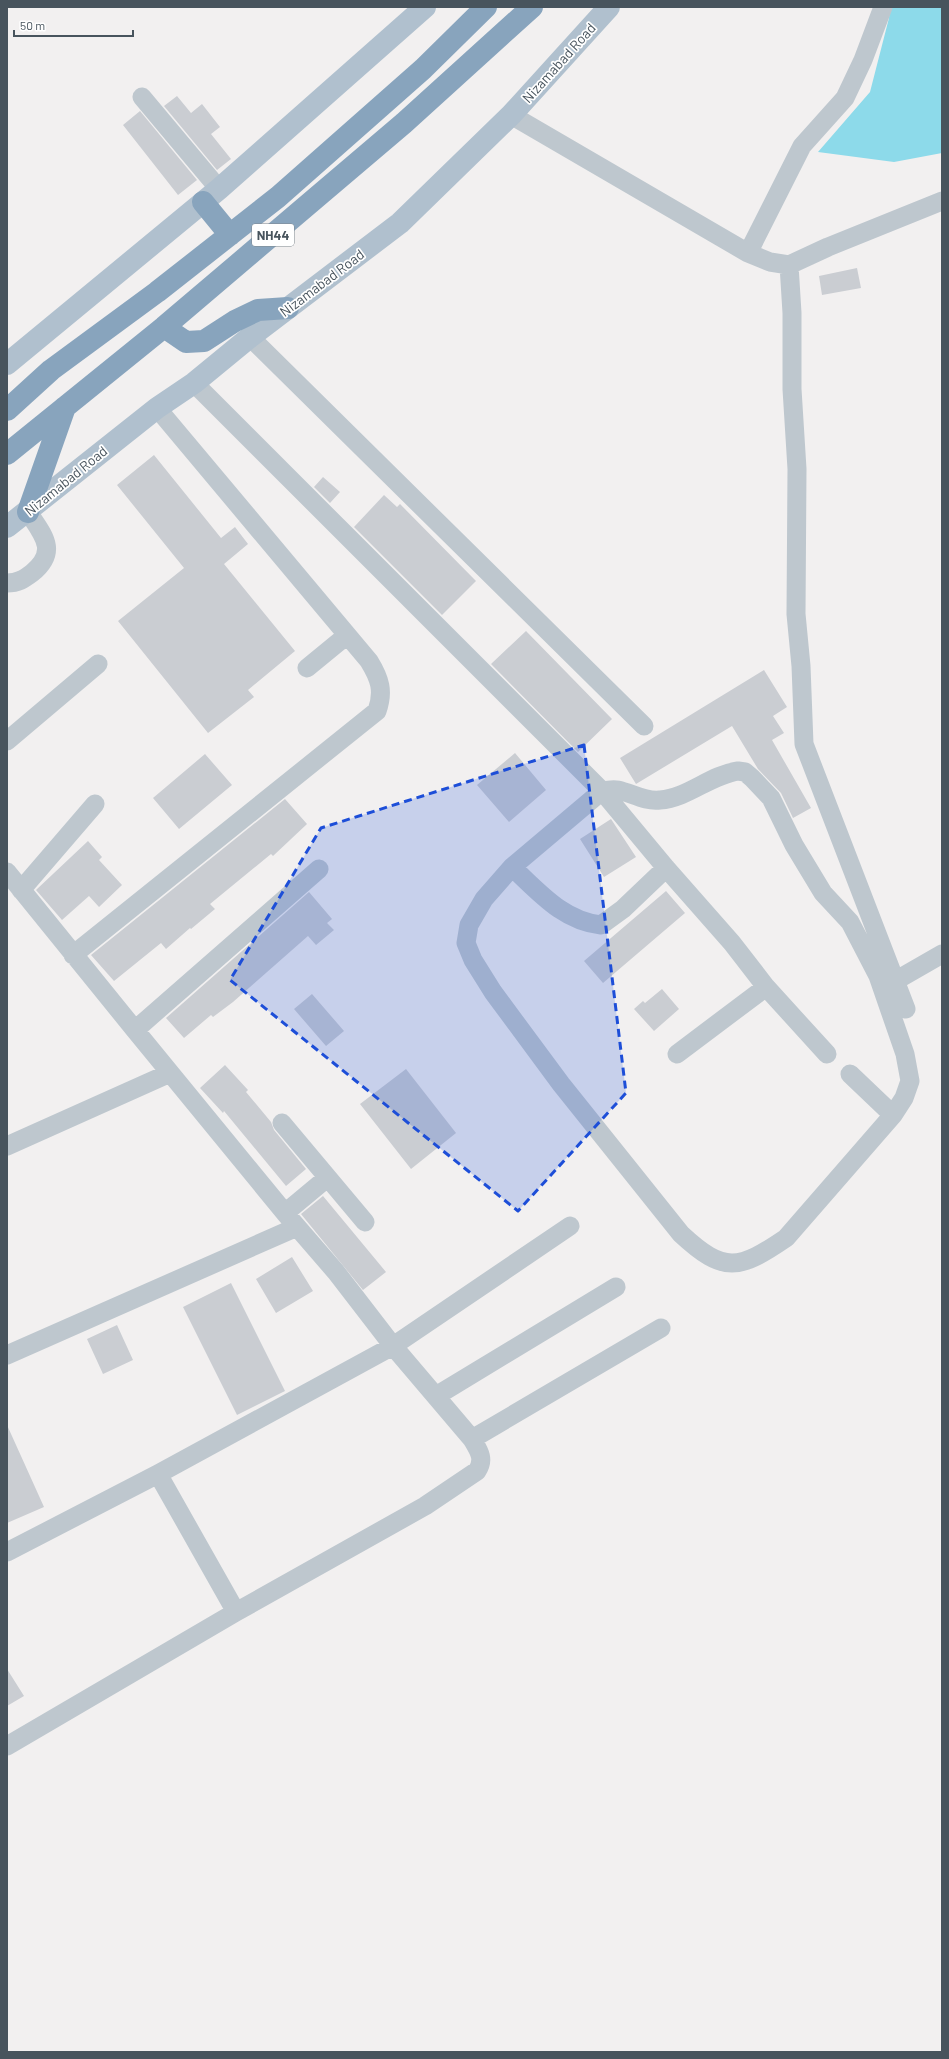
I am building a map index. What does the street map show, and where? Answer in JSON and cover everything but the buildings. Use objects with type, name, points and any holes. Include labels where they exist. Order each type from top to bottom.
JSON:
[{"type":"highway","name":"NH44","points":[[7,410],[51,370],[157,292],[278,197],[423,69],[486,7]]},
{"type":"highway","name":"NH44","points":[[7,454],[164,327],[404,123],[532,7]]},
{"type":"highway","points":[[211,196],[230,235]]},
{"type":"highway","points":[[164,327],[186,342],[204,341],[235,321],[258,310],[288,308]]},
{"type":"highway","points":[[28,512],[65,407]]},
{"type":"main road","points":[[8,361],[211,196],[425,7]]},
{"type":"main road","name":"Nizamabad Road","points":[[7,527],[28,512],[157,408],[194,384],[250,337],[400,223],[511,115],[609,7]]},
{"type":"street","points":[[748,253],[802,146],[844,98],[863,60],[883,7]]},
{"type":"street","points":[[142,98],[211,196]]},
{"type":"street","points":[[511,115],[748,253],[770,262],[789,265],[828,247],[942,201]]},
{"type":"street","points":[[789,265],[792,313],[792,389],[796,469],[796,614],[801,666],[804,744],[906,1009]]},
{"type":"street","points":[[250,337],[644,726]]},
{"type":"street","points":[[194,384],[602,791],[666,868],[732,943],[766,987],[827,1054]]},
{"type":"street","points":[[73,955],[377,711],[382,690],[379,677],[369,661],[346,636],[157,408]]},
{"type":"street","points":[[7,583],[21,581],[41,565],[46,557],[48,550],[44,537],[28,512]]},
{"type":"street","points":[[307,668],[346,636]]},
{"type":"street","points":[[7,741],[98,664]]},
{"type":"street","points":[[738,770],[745,772],[771,798],[794,845],[823,893],[850,922],[878,976],[905,1054],[910,1081],[904,1098],[893,1115],[786,1238],[769,1249],[736,1264],[720,1263],[700,1252],[681,1234],[560,1084],[493,992],[473,960],[466,944],[469,925],[484,899],[512,867],[602,791],[617,790],[651,801],[661,800],[681,795],[728,772],[738,770]]},
{"type":"street","points":[[21,890],[95,804]]},
{"type":"street","points":[[512,867],[545,898],[568,915],[584,923],[601,925],[623,909],[666,868]]},
{"type":"street","points":[[135,1030],[319,869]]},
{"type":"street","points":[[7,872],[170,1073],[291,1220],[336,1272],[394,1346],[472,1439],[481,1454],[481,1464],[477,1471],[425,1506],[236,1612],[7,1746]]},
{"type":"street","points":[[895,981],[942,954]]},
{"type":"street","points":[[677,1054],[766,987]]},
{"type":"street","points":[[7,1146],[170,1073]]},
{"type":"street","points":[[850,1074],[893,1115]]},
{"type":"street","points":[[282,1123],[365,1222]]},
{"type":"street","points":[[7,1355],[291,1220],[327,1178]]},
{"type":"street","points":[[7,1552],[158,1474],[394,1346],[570,1226]]},
{"type":"street","points":[[436,1396],[616,1287]]},
{"type":"street","points":[[472,1439],[661,1328]]},
{"type":"street","points":[[158,1474],[236,1612]]},
{"type":"highlighted area","points":[[584,745],[626,1093],[518,1211],[230,980],[321,828]]},
{"type":"water","points":[[890,7],[942,7],[942,153],[894,162],[818,152],[870,92],[889,18]]}]
